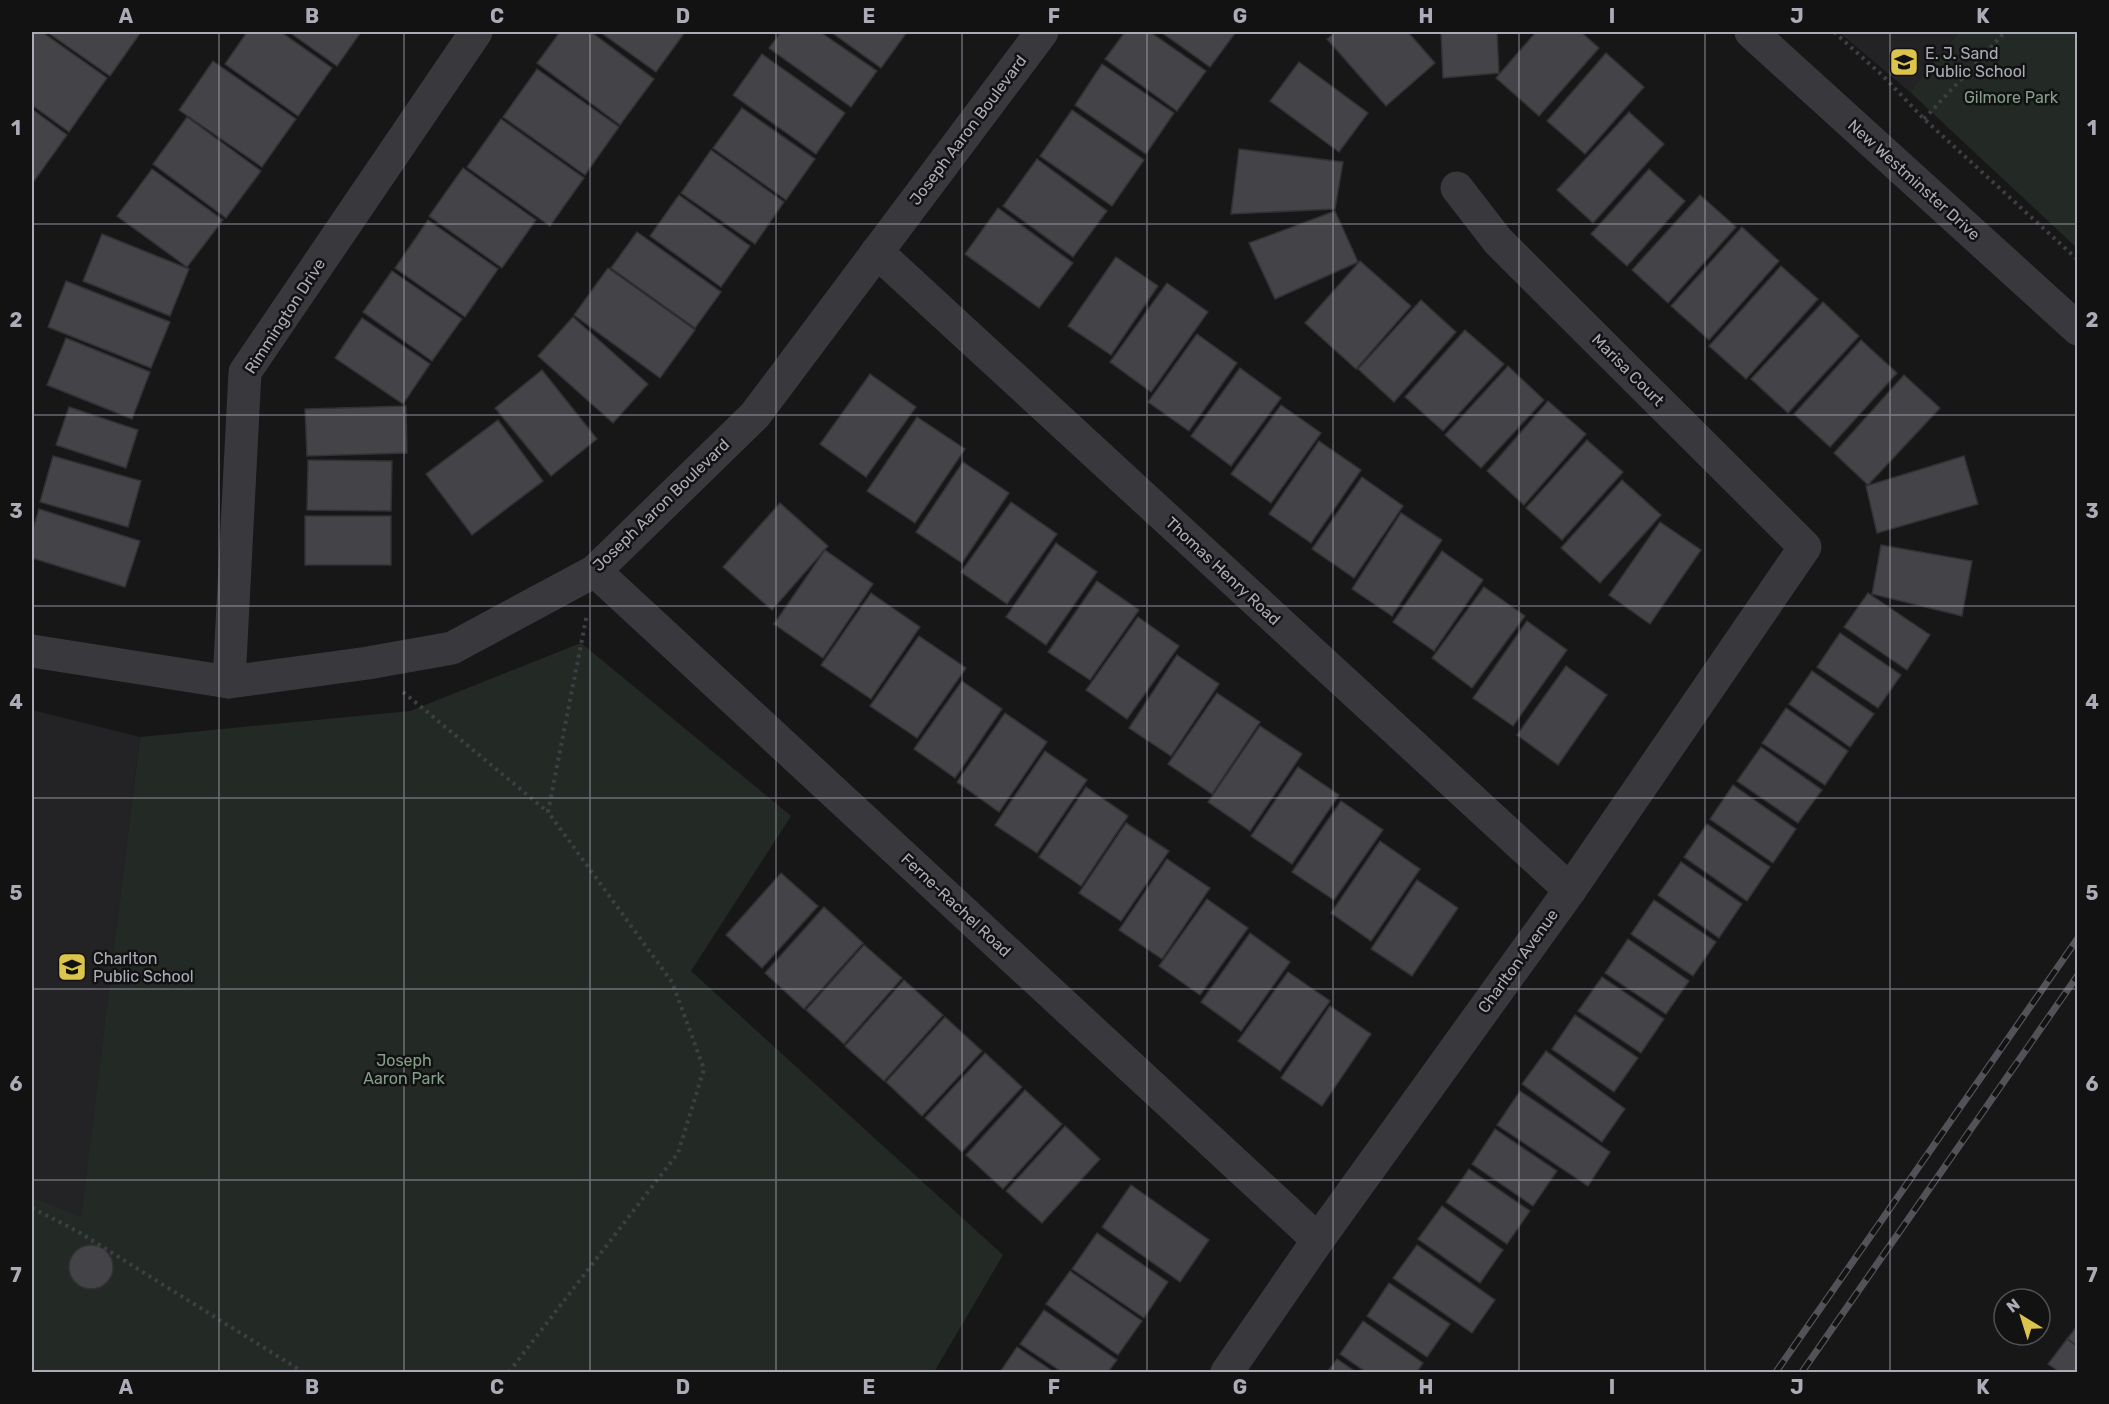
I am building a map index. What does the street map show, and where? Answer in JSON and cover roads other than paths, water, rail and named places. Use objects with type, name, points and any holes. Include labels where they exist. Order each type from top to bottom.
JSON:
[{"type":"street","name":"Rimmington Drive","points":[[229,682],[245,372],[476,32]]},
{"type":"street","name":"Joseph Aaron Boulevard","points":[[32,651],[229,682],[368,663],[452,648],[596,571],[755,415],[1041,32]]},
{"type":"street","name":"New Westminster Drive","points":[[1751,32],[2078,329]]},
{"type":"street","name":"Marisa Court","points":[[1457,188],[1498,241],[1805,548]]},
{"type":"street","name":"Thomas Henry Road","points":[[877,252],[1570,890]]},
{"type":"street","name":"Charlton Avenue","points":[[1227,1372],[1317,1240],[1570,890],[1805,548]]},
{"type":"street","name":"Ferne-Rachel Road","points":[[596,571],[1317,1240]]},
{"type":"railway","points":[[1776,1372],[2078,938]]},
{"type":"railway","points":[[1802,1372],[2078,975]]},
{"type":"place","name":"E. J. Sand Public School","points":[[1904,62]]},
{"type":"place","name":"Charlton Public School","points":[[72,967]]},
{"type":"park label","name":"Gilmore Park","points":[[2011,97]]},
{"type":"park label","name":"Joseph Aaron Park","points":[[404,1069]]}]
